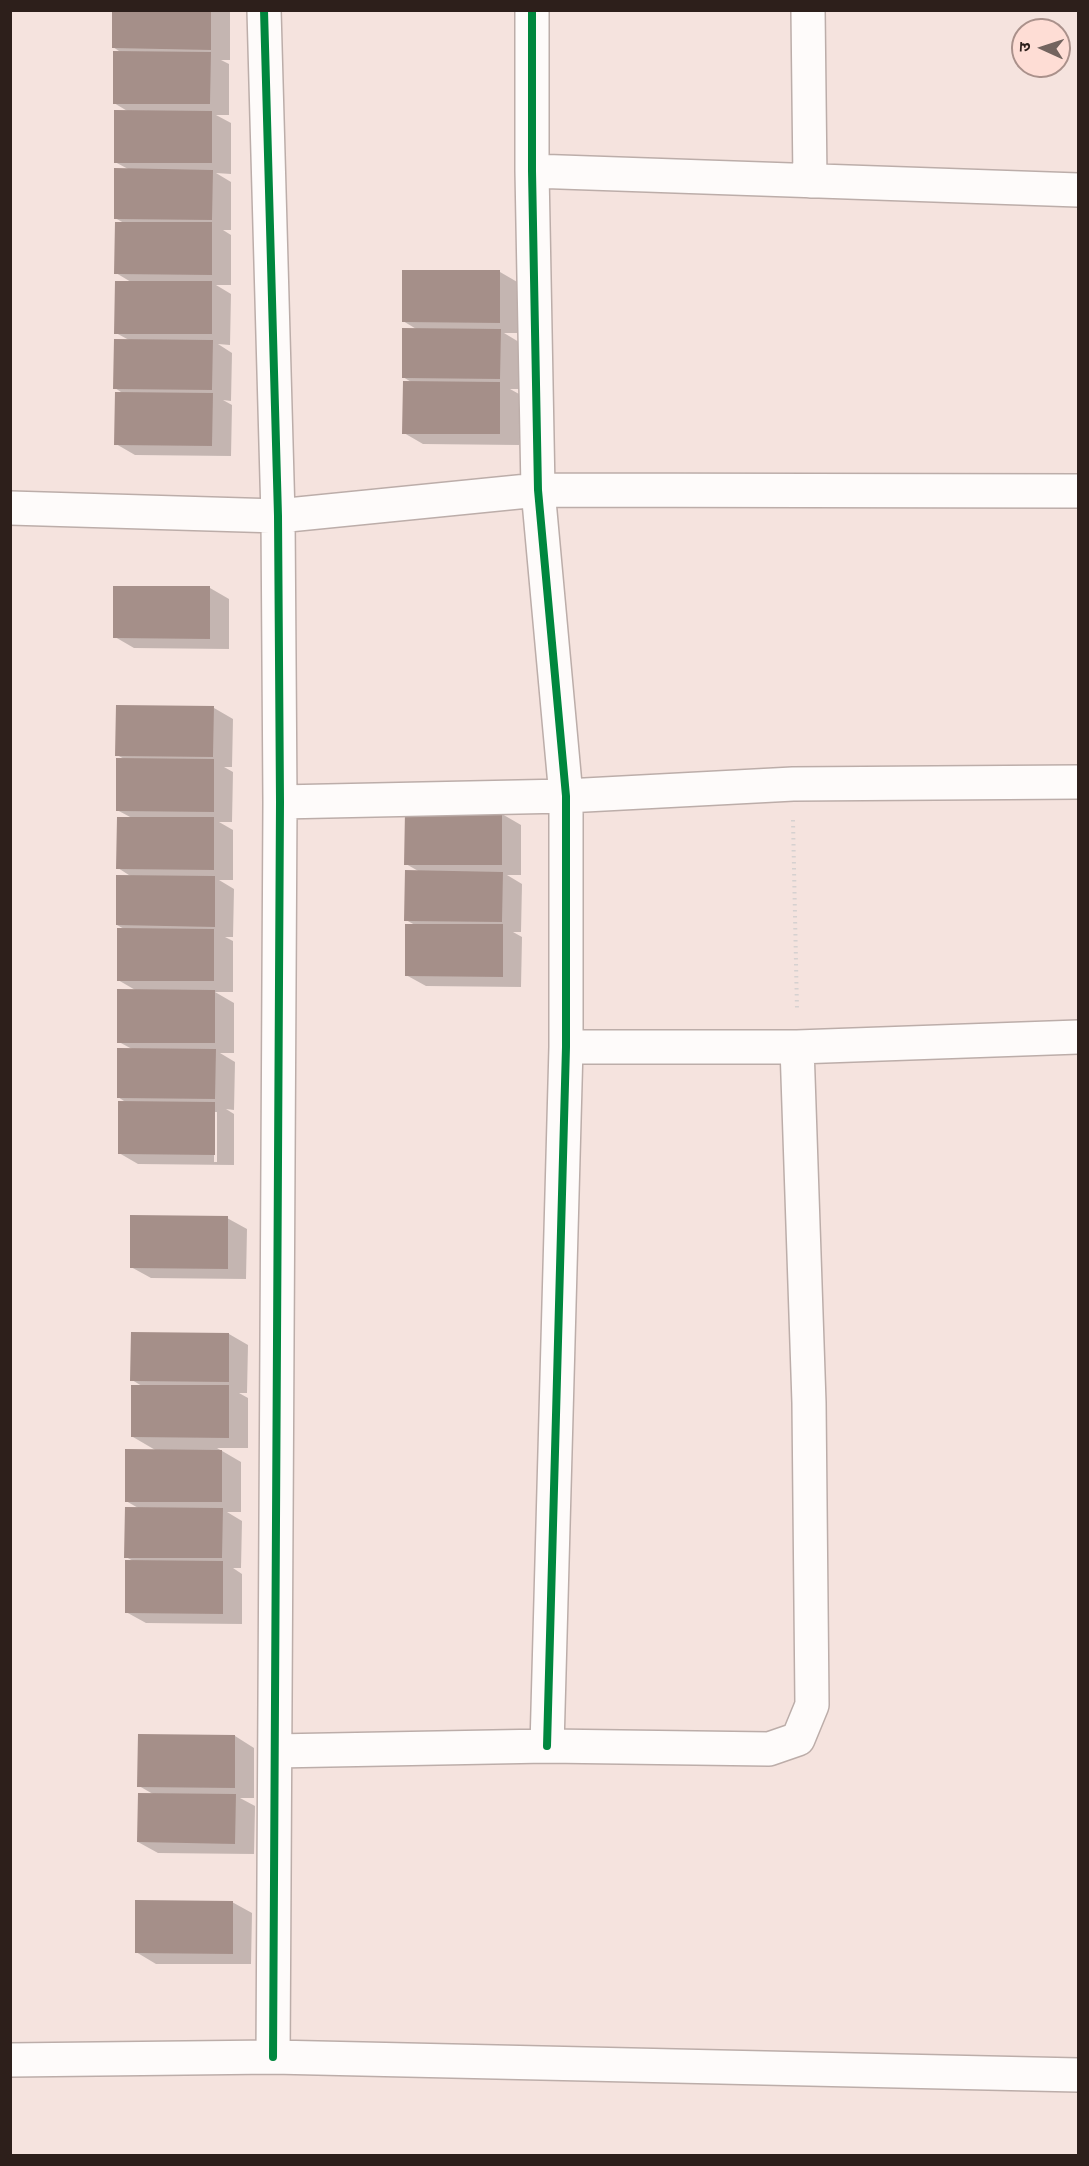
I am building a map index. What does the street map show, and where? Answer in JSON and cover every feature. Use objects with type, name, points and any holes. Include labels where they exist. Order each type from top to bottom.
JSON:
[{"type":"street","points":[[264,10],[278,516],[280,802],[273,2057]]},
{"type":"street","points":[[532,10],[532,171],[538,490],[566,796],[566,1047],[547,1746]]},
{"type":"street","points":[[808,10],[810,181]]},
{"type":"street","points":[[532,171],[1078,190]]},
{"type":"street","points":[[10,508],[278,516],[538,490],[1078,491]]},
{"type":"street","points":[[280,802],[566,796],[793,784],[1078,782]]},
{"type":"street","points":[[566,1047],[797,1047],[1078,1037]]},
{"type":"street","points":[[275,1751],[547,1746],[769,1749],[798,1739],[813,1705],[809,1403],[797,1047]]},
{"type":"street","points":[[10,2060],[273,2057],[1078,2075]]},
{"type":"path","points":[[793,784],[797,1047]]},
{"type":"building","points":[[112,10],[211,10],[211,50],[112,48]]},
{"type":"building","points":[[113,51],[211,52],[210,104],[113,104]]},
{"type":"building","points":[[114,110],[212,111],[212,163],[114,163]]},
{"type":"building","points":[[114,168],[213,170],[212,220],[114,219]]},
{"type":"building","points":[[115,222],[212,222],[212,275],[114,274]]},
{"type":"building","points":[[402,270],[500,270],[500,323],[402,322]]},
{"type":"building","points":[[115,281],[212,281],[212,334],[114,334]]},
{"type":"building","points":[[402,328],[501,329],[500,379],[402,378]]},
{"type":"building","points":[[114,339],[213,340],[212,390],[113,389]]},
{"type":"building","points":[[403,381],[500,382],[500,434],[402,434]]},
{"type":"building","points":[[115,392],[213,393],[212,446],[114,445]]},
{"type":"building","points":[[113,586],[210,586],[210,639],[113,638]]},
{"type":"building","points":[[116,705],[214,706],[213,757],[115,756]]},
{"type":"building","points":[[116,758],[214,759],[214,812],[116,811]]},
{"type":"building","points":[[405,812],[502,813],[502,865],[404,865]]},
{"type":"building","points":[[117,817],[214,817],[214,870],[116,869]]},
{"type":"building","points":[[405,870],[503,872],[502,922],[404,921]]},
{"type":"building","points":[[116,875],[215,876],[215,927],[116,925]]},
{"type":"building","points":[[405,924],[503,924],[503,977],[405,976]]},
{"type":"building","points":[[117,928],[214,929],[214,981],[117,981]]},
{"type":"building","points":[[117,989],[215,990],[215,1043],[117,1043]]},
{"type":"building","points":[[117,1048],[216,1049],[215,1099],[117,1098]]},
{"type":"building","points":[[118,1101],[215,1102],[215,1155],[118,1154]]},
{"type":"building","points":[[130,1215],[228,1216],[228,1269],[130,1268]]},
{"type":"building","points":[[131,1332],[229,1333],[229,1382],[130,1381]]},
{"type":"building","points":[[131,1385],[229,1385],[229,1438],[131,1437]]},
{"type":"building","points":[[125,1449],[222,1450],[222,1502],[125,1502]]},
{"type":"building","points":[[125,1507],[223,1508],[222,1558],[124,1558]]},
{"type":"building","points":[[125,1560],[223,1561],[223,1614],[125,1613]]},
{"type":"building","points":[[138,1734],[235,1735],[235,1788],[137,1787]]},
{"type":"building","points":[[138,1793],[236,1794],[235,1844],[137,1842]]},
{"type":"building","points":[[135,1900],[233,1901],[233,1954],[135,1953]]},
{"type":"cycle path","points":[[264,10],[278,516],[280,802],[273,2057]]},
{"type":"cycle path","points":[[532,10],[532,171],[538,490],[566,796],[566,1047],[547,1746]]}]
